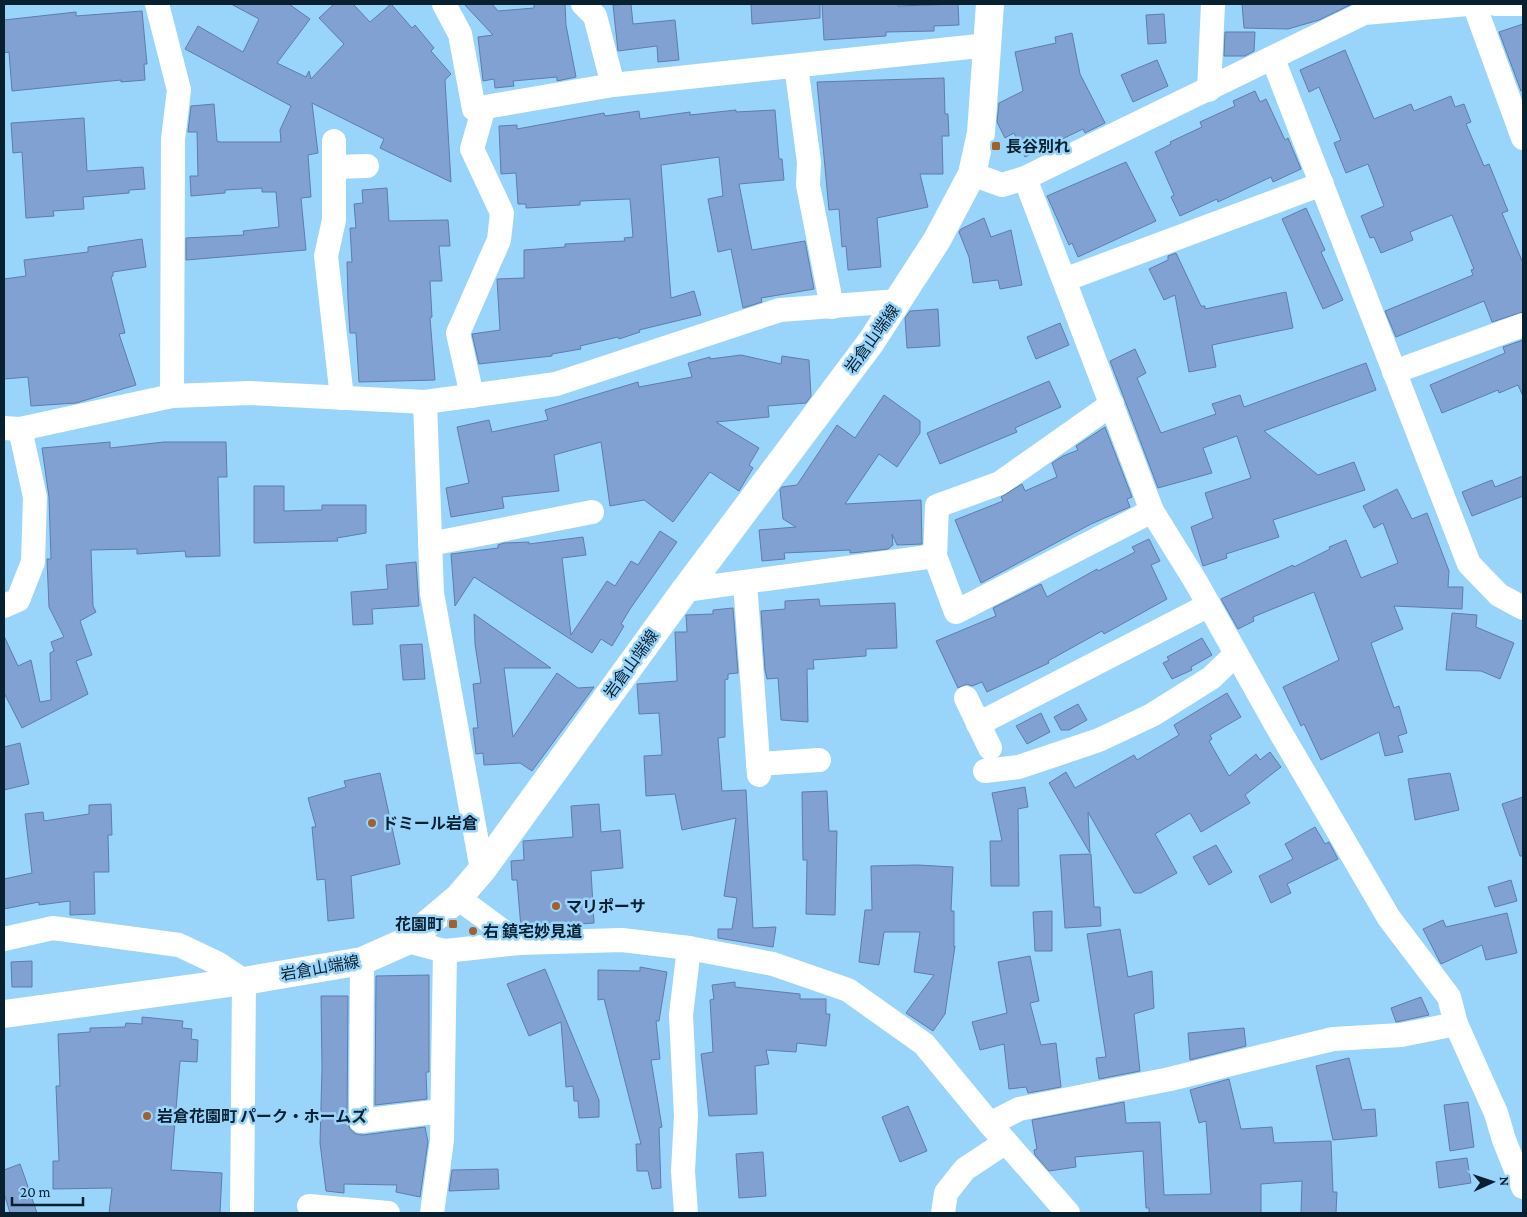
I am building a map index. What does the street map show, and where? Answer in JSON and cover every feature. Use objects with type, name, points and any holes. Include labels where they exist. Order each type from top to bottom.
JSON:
[{"type":"main road","name":"岩倉山端線","points":[[4,1014],[244,981],[362,961],[407,941],[458,898],[482,870],[685,590],[899,301],[937,240],[972,174],[981,133],[990,4]]},
{"type":"street","points":[[157,4],[178,90],[173,139],[172,396]]},
{"type":"street","points":[[444,4],[460,34],[474,109],[613,86],[988,45]]},
{"type":"street","points":[[584,4],[595,16],[613,86]]},
{"type":"street","points":[[1209,90],[1213,4]]},
{"type":"street","points":[[972,174],[1002,185],[1025,178],[1274,59],[1364,13],[1468,4]]},
{"type":"street","points":[[1474,4],[1523,138]]},
{"type":"street","points":[[1496,4],[1523,4]]},
{"type":"street","points":[[1274,59],[1469,564],[1499,595],[1523,608]]},
{"type":"street","points":[[796,66],[809,162],[808,185],[832,306]]},
{"type":"street","points":[[472,396],[458,333],[499,240],[502,213],[472,149],[484,107]]},
{"type":"street","points":[[334,141],[336,167],[334,220],[326,256],[342,398]]},
{"type":"street","points":[[336,167],[367,166]]},
{"type":"street","points":[[1025,178],[1152,511],[1209,605],[1389,918],[1449,997],[1456,1024],[1496,1113],[1504,1140],[1523,1188]]},
{"type":"street","points":[[1064,280],[1322,184]]},
{"type":"street","points":[[4,606],[18,600],[33,562],[36,497],[12,428],[172,396],[250,393],[425,402],[556,384],[780,310],[899,301]]},
{"type":"street","points":[[1394,372],[1523,325]]},
{"type":"street","points":[[425,402],[432,593],[482,870]]},
{"type":"street","points":[[1112,404],[1000,483],[937,506],[936,556],[956,612],[1152,511]]},
{"type":"street","points":[[430,544],[592,512]]},
{"type":"street","points":[[685,590],[936,556]]},
{"type":"street","points":[[745,582],[759,769],[819,760]]},
{"type":"street","points":[[978,724],[1209,605]]},
{"type":"street","points":[[985,771],[1020,767],[1099,740],[1152,715],[1211,678],[1236,654]]},
{"type":"street","points":[[966,698],[990,748]]},
{"type":"street","points":[[458,898],[519,943]]},
{"type":"street","points":[[4,939],[53,928],[179,945],[217,964],[244,981],[242,1213]]},
{"type":"street","points":[[407,941],[445,950],[519,943],[622,940],[689,948],[773,964],[848,990],[924,1044],[990,1124],[1068,1213]]},
{"type":"street","points":[[686,1213],[683,1171],[686,1116],[681,1015],[689,948]]},
{"type":"street","points":[[432,1213],[442,1140],[445,950]]},
{"type":"street","points":[[362,961],[361,1121],[442,1111]]},
{"type":"street","points":[[990,1124],[1019,1109],[1170,1079],[1333,1040],[1401,1035],[1456,1024]]},
{"type":"street","points":[[943,1213],[946,1193],[965,1169],[1006,1142]]},
{"type":"street","points":[[309,1206],[388,1213]]},
{"type":"building","points":[[231,4],[289,4],[310,19],[277,63],[306,77],[309,71],[311,79],[344,44],[319,18],[334,4],[353,4],[370,22],[391,4],[412,28],[415,25],[434,48],[431,51],[451,74],[445,80],[451,182],[380,148],[384,139],[312,103],[318,153],[308,155],[311,197],[301,198],[306,250],[186,260],[186,238],[244,235],[243,231],[279,227],[276,192],[262,192],[262,188],[225,190],[225,193],[191,196],[190,176],[198,176],[197,132],[188,132],[191,106],[214,104],[217,141],[281,142],[280,130],[291,106],[185,49],[198,26],[243,52],[259,19]]},
{"type":"building","points":[[464,4],[492,4],[498,11],[534,8],[534,4],[565,4],[566,25],[576,77],[557,81],[557,77],[513,81],[514,86],[495,88],[494,79],[483,81],[478,37],[493,35]]},
{"type":"building","points":[[631,4],[633,24],[675,20],[679,60],[658,62],[657,46],[618,51],[613,5]]},
{"type":"building","points":[[751,4],[820,4],[820,18],[752,24]]},
{"type":"building","points":[[822,4],[897,4],[898,6],[958,4],[959,25],[934,26],[934,31],[886,32],[886,36],[824,40]]},
{"type":"building","points":[[1242,4],[1352,4],[1319,20],[1288,29],[1244,28]]},
{"type":"building","points":[[142,11],[147,64],[144,64],[145,80],[121,82],[121,80],[12,91],[9,52],[4,53],[4,20],[76,12],[76,16]]},
{"type":"building","points":[[1164,14],[1166,43],[1148,44],[1146,15]]},
{"type":"building","points":[[1523,24],[1523,91],[1521,91],[1499,32]]},
{"type":"building","points":[[1225,32],[1255,32],[1254,51],[1245,56],[1224,56]]},
{"type":"building","points":[[1072,33],[1080,74],[1105,123],[1085,133],[1083,129],[1025,157],[1014,133],[1005,138],[997,122],[999,103],[1023,91],[1015,52],[1056,43],[1055,37]]},
{"type":"building","points":[[1345,50],[1374,119],[1411,104],[1414,111],[1451,96],[1455,107],[1464,104],[1471,122],[1466,124],[1484,166],[1489,164],[1508,211],[1502,213],[1523,263],[1523,312],[1492,322],[1484,301],[1396,337],[1385,311],[1473,275],[1471,270],[1474,269],[1452,215],[1410,232],[1413,240],[1381,253],[1374,237],[1370,238],[1361,216],[1384,206],[1368,164],[1346,173],[1334,143],[1341,140],[1319,87],[1309,92],[1300,70]]},
{"type":"building","points":[[1157,60],[1168,86],[1133,102],[1121,75]]},
{"type":"building","points":[[944,78],[945,114],[948,114],[949,136],[942,136],[943,174],[920,174],[928,207],[877,218],[881,267],[848,270],[846,246],[842,247],[839,209],[829,210],[817,82]]},
{"type":"building","points":[[1255,91],[1260,102],[1266,99],[1285,140],[1288,138],[1301,169],[1273,182],[1271,177],[1218,202],[1217,199],[1180,216],[1171,197],[1174,195],[1155,152],[1171,144],[1170,142],[1202,127],[1200,122],[1235,106],[1233,101]]},
{"type":"building","points":[[736,110],[736,112],[775,110],[779,159],[782,159],[784,180],[739,184],[752,250],[805,241],[814,289],[761,298],[762,302],[743,308],[731,249],[718,252],[708,199],[723,196],[719,157],[661,165],[671,298],[694,291],[701,315],[639,330],[640,332],[619,339],[618,337],[580,346],[581,349],[552,354],[552,356],[479,364],[472,334],[500,330],[497,279],[524,278],[524,250],[565,247],[565,244],[625,241],[624,238],[633,237],[630,199],[580,201],[580,205],[526,208],[526,204],[518,204],[516,173],[501,174],[499,126],[517,125],[517,129],[604,113],[605,116],[639,111],[640,119],[690,112],[690,115]]},
{"type":"building","points":[[84,118],[87,171],[143,167],[145,189],[129,190],[129,193],[83,197],[84,209],[53,211],[54,216],[26,218],[22,152],[13,153],[11,123]]},
{"type":"building","points":[[1126,162],[1156,221],[1078,257],[1072,243],[1069,245],[1047,196]]},
{"type":"building","points":[[387,188],[389,221],[448,220],[450,246],[439,246],[442,281],[430,281],[432,317],[430,318],[435,380],[359,382],[356,333],[350,333],[348,300],[347,262],[352,262],[350,228],[356,228],[354,204],[363,203],[362,190]]},
{"type":"building","points":[[1306,208],[1325,250],[1321,252],[1343,300],[1323,309],[1282,219]]},
{"type":"building","points":[[984,218],[991,237],[1011,230],[1022,285],[1000,289],[998,280],[973,283],[969,257],[959,232],[961,229]]},
{"type":"building","points":[[142,239],[146,267],[113,272],[111,277],[125,333],[119,334],[136,385],[76,403],[31,406],[28,377],[4,379],[4,279],[26,276],[24,260],[88,252],[88,247]]},
{"type":"building","points":[[1176,253],[1201,306],[1205,306],[1205,309],[1286,292],[1293,328],[1212,345],[1216,367],[1189,372],[1175,295],[1164,300],[1149,269],[1168,260],[1168,256]]},
{"type":"building","points":[[938,309],[940,346],[907,348],[905,318],[910,311]]},
{"type":"building","points":[[1060,323],[1069,345],[1036,359],[1027,337]]},
{"type":"building","points":[[1523,340],[1523,396],[1518,385],[1499,393],[1498,390],[1442,413],[1430,385],[1505,353],[1503,347]]},
{"type":"building","points":[[1135,349],[1146,373],[1137,378],[1161,433],[1216,414],[1212,404],[1240,395],[1244,407],[1366,363],[1376,390],[1264,431],[1318,475],[1354,462],[1365,490],[1273,520],[1279,537],[1226,554],[1227,558],[1203,566],[1191,527],[1213,518],[1205,493],[1251,478],[1237,436],[1203,448],[1212,473],[1158,488],[1110,361]]},
{"type":"building","points":[[741,355],[781,364],[782,356],[809,360],[811,396],[806,403],[768,406],[769,417],[716,422],[759,448],[749,465],[753,468],[739,491],[710,472],[673,522],[644,500],[610,506],[601,442],[554,455],[559,491],[502,497],[504,508],[451,517],[446,488],[469,483],[457,427],[489,420],[492,432],[548,420],[545,410],[638,382],[639,387],[692,377],[688,363],[710,357],[710,359]]},
{"type":"building","points":[[1049,381],[1061,407],[1015,428],[1017,432],[940,464],[927,433]]},
{"type":"building","points":[[884,395],[920,421],[920,433],[897,467],[879,454],[845,504],[921,500],[922,544],[897,545],[892,534],[893,545],[888,549],[850,553],[850,550],[784,553],[785,559],[762,561],[759,530],[796,527],[783,519],[780,490],[782,487],[797,485],[837,425],[855,438]]},
{"type":"building","points":[[1105,427],[1132,497],[1127,499],[1130,507],[1091,524],[981,583],[955,520],[1003,501],[1001,497],[1022,484],[1025,491],[1057,477],[1052,463],[1078,450],[1076,446]]},
{"type":"building","points":[[110,442],[110,448],[164,442],[226,442],[227,477],[218,477],[220,556],[186,557],[185,551],[137,554],[137,549],[91,550],[93,606],[96,612],[80,621],[92,655],[76,661],[88,694],[22,728],[4,693],[4,636],[18,666],[31,660],[40,702],[51,700],[50,653],[54,651],[51,642],[64,637],[49,607],[47,559],[51,559],[49,497],[42,448]]},
{"type":"building","points":[[1523,476],[1523,496],[1472,516],[1462,492],[1492,480],[1495,487]]},
{"type":"building","points":[[254,486],[284,486],[284,511],[322,510],[322,505],[366,505],[366,533],[337,538],[338,541],[254,543]]},
{"type":"building","points":[[1397,489],[1412,519],[1427,513],[1449,571],[1448,587],[1463,587],[1462,609],[1394,606],[1403,629],[1371,643],[1394,708],[1399,706],[1407,733],[1398,736],[1403,752],[1385,756],[1379,732],[1321,760],[1304,724],[1301,726],[1283,687],[1339,660],[1314,592],[1253,617],[1254,621],[1238,629],[1221,599],[1293,565],[1294,567],[1330,549],[1329,547],[1346,540],[1361,578],[1398,563],[1383,523],[1374,528],[1363,506]]},
{"type":"building","points":[[660,531],[677,542],[630,609],[621,624],[624,626],[612,646],[601,639],[592,653],[474,577],[455,606],[451,554],[498,548],[498,545],[504,543],[529,542],[529,544],[583,537],[586,555],[562,558],[571,635],[607,581],[615,586],[631,561],[638,565]]},
{"type":"building","points":[[1149,539],[1160,561],[1151,565],[1167,599],[1104,634],[1102,631],[1048,661],[1049,663],[987,692],[982,682],[972,686],[967,684],[958,688],[936,641],[996,616],[993,608],[1041,584],[1047,597],[1097,569],[1098,571],[1135,552],[1132,547]]},
{"type":"building","points":[[416,562],[419,606],[372,609],[373,624],[353,625],[351,592],[388,589],[386,565]]},
{"type":"building","points":[[819,599],[820,606],[895,603],[897,648],[866,649],[866,656],[813,660],[814,669],[807,669],[808,722],[781,720],[778,678],[767,679],[765,670],[761,611],[785,609],[785,601]]},
{"type":"building","points":[[733,608],[738,673],[728,674],[728,679],[725,680],[725,737],[718,738],[722,791],[746,790],[753,928],[776,927],[773,947],[718,938],[718,929],[732,929],[737,898],[724,896],[736,818],[682,830],[675,794],[646,796],[644,756],[662,755],[659,713],[639,714],[637,684],[677,681],[675,632],[687,632],[686,615],[713,614],[713,610]]},
{"type":"building","points":[[1452,613],[1477,615],[1476,627],[1514,643],[1500,679],[1481,671],[1446,670]]},
{"type":"building","points":[[474,614],[551,668],[504,668],[513,737],[557,673],[578,688],[594,687],[532,771],[520,763],[484,765],[483,753],[476,754],[473,728],[478,728],[473,684],[481,683],[475,644]]},
{"type":"building","points":[[1202,638],[1212,655],[1191,667],[1192,670],[1172,679],[1163,663],[1169,660],[1167,657]]},
{"type":"building","points":[[422,644],[425,679],[403,680],[400,645]]},
{"type":"building","points":[[1227,693],[1241,717],[1210,735],[1212,739],[1209,741],[1229,776],[1256,754],[1260,760],[1270,752],[1281,767],[1245,795],[1250,803],[1201,832],[1190,813],[1155,834],[1177,873],[1141,893],[1134,893],[1088,812],[1090,853],[1049,783],[1066,772],[1075,788],[1134,755],[1137,760],[1179,735],[1174,725]]},
{"type":"building","points":[[1078,704],[1087,720],[1069,730],[1061,730],[1054,717]]},
{"type":"building","points":[[1041,713],[1050,732],[1027,744],[1016,726]]},
{"type":"building","points":[[20,743],[29,784],[4,790],[4,747]]},
{"type":"building","points":[[380,773],[400,864],[351,876],[354,918],[328,921],[325,879],[317,880],[312,827],[316,827],[308,798],[346,787],[344,781]]},
{"type":"building","points":[[1450,773],[1459,810],[1415,820],[1408,779]]},
{"type":"building","points":[[1025,787],[1028,807],[1018,809],[1019,886],[991,886],[990,841],[1002,841],[992,793]]},
{"type":"building","points":[[827,791],[829,831],[837,831],[835,915],[806,914],[807,860],[803,860],[802,792]]},
{"type":"building","points":[[1523,797],[1523,856],[1520,856],[1502,804]]},
{"type":"building","points":[[111,804],[112,835],[108,835],[109,872],[94,872],[95,914],[70,915],[70,901],[39,905],[39,902],[4,909],[4,879],[32,873],[25,814],[43,812],[44,821],[89,814],[89,805]]},
{"type":"building","points":[[599,804],[601,832],[620,830],[623,868],[591,871],[594,923],[521,928],[517,880],[512,880],[511,861],[524,860],[523,841],[573,837],[571,806]]},
{"type":"building","points":[[1315,827],[1325,844],[1329,842],[1338,859],[1287,884],[1291,893],[1271,903],[1259,876],[1293,859],[1285,844]]},
{"type":"building","points":[[1216,845],[1232,872],[1209,885],[1193,857]]},
{"type":"building","points":[[1091,854],[1094,907],[1100,907],[1101,926],[1065,928],[1060,855]]},
{"type":"building","points":[[918,865],[953,867],[951,911],[954,911],[955,946],[945,1014],[933,1031],[906,1013],[934,975],[914,972],[920,932],[884,932],[879,965],[859,962],[865,910],[872,910],[871,866]]},
{"type":"building","points":[[1511,880],[1517,901],[1495,907],[1488,887]]},
{"type":"building","points":[[1052,911],[1052,951],[1035,951],[1033,912]]},
{"type":"building","points":[[1507,913],[1517,953],[1486,960],[1482,945],[1441,964],[1423,929],[1443,920],[1446,927]]},
{"type":"building","points":[[1120,929],[1128,977],[1152,971],[1154,1008],[1134,1014],[1140,1071],[1099,1079],[1096,1058],[1106,1057],[1087,934]]},
{"type":"building","points":[[1030,956],[1039,1001],[1030,1003],[1041,1045],[1056,1043],[1061,1087],[1028,1093],[1026,1087],[1009,1089],[1004,1044],[980,1050],[972,1022],[1007,1013],[998,962]]},
{"type":"building","points":[[32,961],[32,987],[12,987],[11,962]]},
{"type":"building","points":[[640,967],[667,972],[659,1021],[656,1021],[660,1059],[651,1060],[662,1127],[659,1128],[661,1188],[652,1189],[648,1171],[637,1171],[636,1144],[641,1144],[604,999],[598,1000],[598,970],[640,971]]},
{"type":"building","points":[[545,969],[599,1100],[599,1117],[579,1118],[578,1101],[574,1101],[573,1086],[566,1087],[561,1022],[529,1036],[507,984]]},
{"type":"building","points":[[429,975],[429,1072],[426,1072],[427,1099],[375,1105],[376,976]]},
{"type":"building","points":[[735,982],[735,987],[800,994],[800,999],[826,999],[826,1014],[830,1014],[826,1046],[797,1043],[796,1052],[766,1050],[769,1064],[755,1066],[757,1114],[709,1116],[701,1054],[713,1052],[710,1000],[714,999],[712,985]]},
{"type":"building","points":[[321,996],[348,996],[347,1121],[350,1129],[356,1134],[363,1135],[425,1127],[428,1142],[420,1197],[396,1192],[397,1185],[344,1184],[344,1193],[326,1191],[320,1143]]},
{"type":"building","points":[[1421,997],[1429,1015],[1396,1022],[1391,1008]]},
{"type":"building","points":[[142,1017],[183,1021],[182,1028],[192,1029],[191,1039],[198,1040],[197,1062],[180,1061],[171,1170],[222,1173],[220,1213],[109,1213],[112,1188],[53,1189],[53,1161],[59,1161],[56,1086],[60,1086],[58,1034],[90,1032],[90,1028],[125,1027],[126,1023],[142,1024]]},
{"type":"building","points":[[1244,1028],[1246,1046],[1190,1060],[1188,1033]]},
{"type":"building","points":[[1349,1058],[1362,1110],[1375,1109],[1377,1136],[1333,1140],[1316,1066]]},
{"type":"building","points":[[1229,1079],[1241,1129],[1272,1127],[1274,1143],[1331,1141],[1333,1192],[1337,1192],[1336,1213],[1301,1213],[1302,1181],[1261,1184],[1261,1213],[1149,1213],[1149,1208],[1146,1208],[1143,1151],[1075,1157],[1076,1167],[1049,1171],[1035,1155],[1034,1150],[1037,1149],[1032,1120],[1124,1102],[1126,1123],[1160,1122],[1164,1195],[1211,1194],[1206,1121],[1199,1123],[1190,1090]]},
{"type":"building","points":[[1468,1102],[1474,1147],[1450,1151],[1444,1105]]},
{"type":"building","points":[[908,1106],[927,1151],[900,1162],[882,1117]]},
{"type":"building","points":[[763,1152],[766,1196],[739,1198],[736,1154]]},
{"type":"building","points":[[1467,1158],[1471,1183],[1439,1188],[1436,1162]]},
{"type":"building","points":[[20,1164],[37,1213],[10,1213],[4,1193],[4,1170]]},
{"type":"building","points":[[498,1169],[499,1189],[449,1191],[452,1170]]},
{"type":"place","name":"長谷別れ","points":[[996,146]]},
{"type":"place","name":"ドミール岩倉","points":[[372,823]]},
{"type":"place","name":"マリポーサ","points":[[556,906]]},
{"type":"place","name":"花園町","points":[[453,924]]},
{"type":"place","name":"右 鎮宅妙見道","points":[[473,931]]},
{"type":"place","name":"岩倉花園町 パーク・ホームズ","points":[[147,1116]]}]
